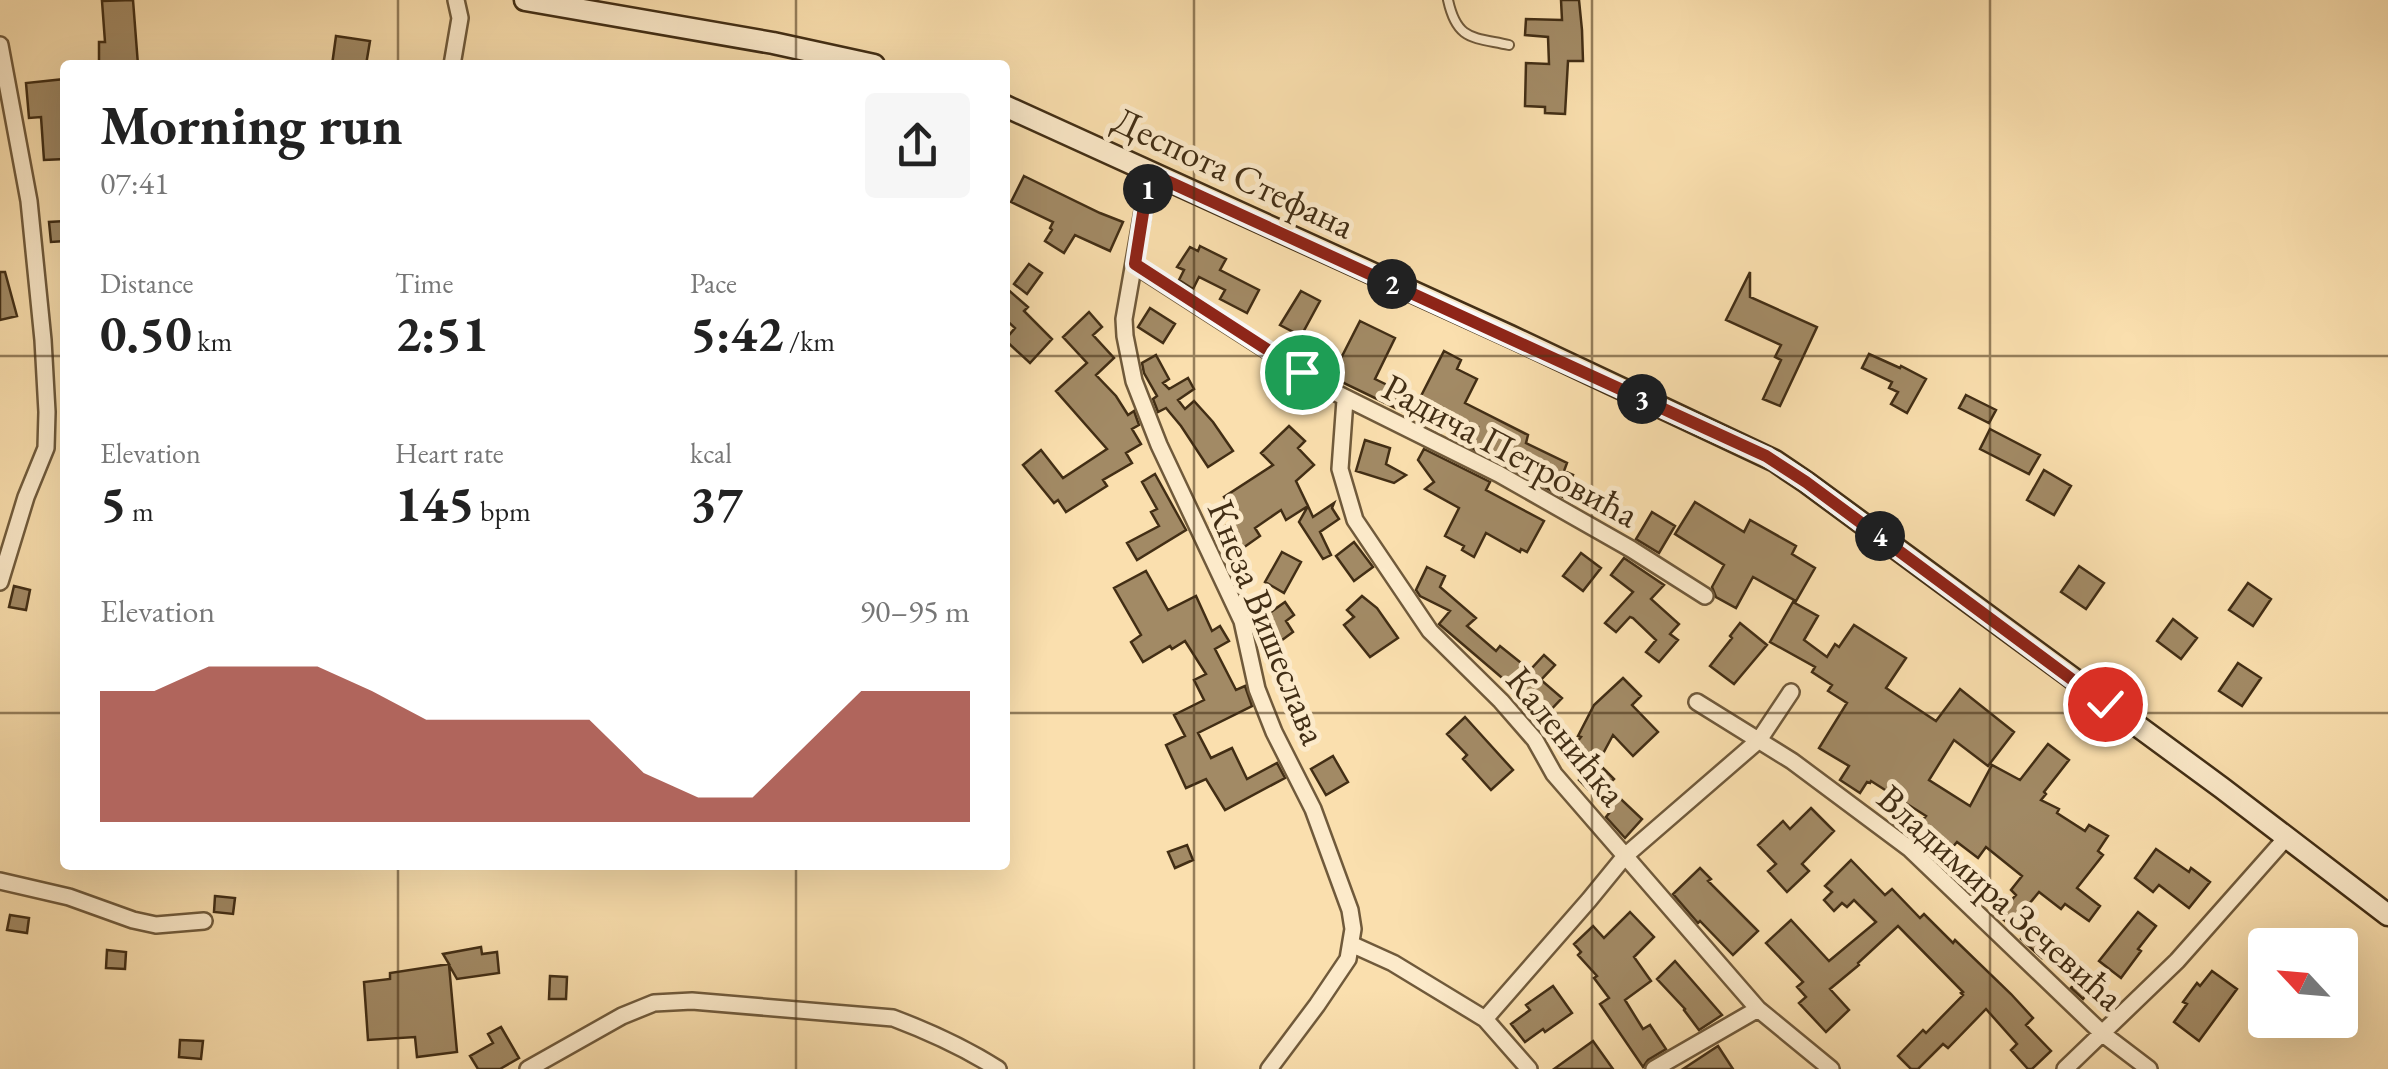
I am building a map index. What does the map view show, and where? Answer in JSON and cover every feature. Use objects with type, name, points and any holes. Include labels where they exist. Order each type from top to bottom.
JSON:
[{"type":"main road","points":[[525,0],[851,60]]},
{"type":"main road","name":"Деспота Стефана","points":[[1010,108],[1774,461],[2388,914]]},
{"type":"street","points":[[453,60],[460,18],[456,0]]},
{"type":"street","points":[[0,45],[29,201],[47,412],[46,448],[26,497],[0,582]]},
{"type":"street","name":"Кнеза Вишеслава","points":[[1154,175],[1146,194],[1124,319],[1134,381],[1159,445],[1242,622],[1258,689],[1274,732],[1313,810],[1350,910],[1351,944]]},
{"type":"street","name":"Радича Петровића","points":[[1135,264],[1345,400],[1498,474],[1705,596]]},
{"type":"street","name":"Каленићка","points":[[1345,400],[1340,469],[1355,520],[1430,631],[1524,727],[1554,774],[1758,1009],[1831,1069]]},
{"type":"street","points":[[1485,1019],[1625,856],[1759,740],[1791,692]]},
{"type":"street","name":"Владимира Зечевића","points":[[1697,702],[1792,761],[1910,849],[2102,1034],[2149,1069]]},
{"type":"street","points":[[2065,1069],[2177,961],[2286,838]]},
{"type":"street","points":[[0,881],[69,897],[156,925],[204,921]]},
{"type":"street","points":[[1268,1069],[1332,985],[1348,959],[1351,944],[1393,962],[1485,1019],[1529,1069]]},
{"type":"street","points":[[528,1069],[654,1002],[692,1001],[893,1018],[998,1069]]},
{"type":"street","points":[[1654,1069],[1758,1009]]},
{"type":"lane","points":[[1448,0],[1453,22],[1461,31],[1509,45]]},
{"type":"building","points":[[133,0],[138,60],[99,60],[99,42],[105,42],[102,1]]},
{"type":"building","points":[[1561,0],[1579,0],[1583,61],[1568,61],[1565,114],[1545,113],[1545,107],[1525,106],[1526,63],[1549,64],[1548,37],[1525,35],[1526,19],[1562,20]]},
{"type":"building","points":[[336,36],[370,41],[367,60],[333,60]]},
{"type":"building","points":[[60,80],[60,159],[44,160],[41,117],[29,118],[26,83]]},
{"type":"building","points":[[1024,176],[1123,222],[1110,251],[1075,235],[1064,253],[1045,241],[1053,222],[1011,202]]},
{"type":"building","points":[[60,221],[60,241],[51,242],[49,222]]},
{"type":"building","points":[[1200,246],[1226,259],[1220,270],[1259,290],[1247,313],[1220,299],[1225,290],[1199,277],[1193,289],[1179,280],[1184,270],[1177,267],[1190,247],[1198,251]]},
{"type":"building","points":[[1029,264],[1042,273],[1027,294],[1014,284]]},
{"type":"building","points":[[0,272],[5,272],[17,316],[0,320]]},
{"type":"building","points":[[1750,272],[1750,297],[1817,327],[1780,406],[1763,399],[1781,360],[1775,357],[1781,345],[1726,320]]},
{"type":"building","points":[[1010,291],[1028,307],[1024,311],[1052,339],[1030,363],[1010,345],[1010,334],[1015,328],[1010,324]]},
{"type":"building","points":[[1301,291],[1320,301],[1301,336],[1280,325]]},
{"type":"building","points":[[1150,308],[1175,324],[1163,343],[1138,327]]},
{"type":"building","points":[[1089,312],[1102,327],[1093,335],[1114,358],[1096,375],[1128,415],[1134,411],[1139,425],[1132,429],[1141,444],[1126,453],[1132,463],[1103,480],[1107,486],[1066,512],[1023,465],[1041,450],[1063,478],[1107,449],[1056,391],[1087,363],[1063,337]]},
{"type":"building","points":[[1360,321],[1395,338],[1375,379],[1412,397],[1404,412],[1327,375],[1332,364],[1337,366]]},
{"type":"building","points":[[1444,351],[1461,360],[1457,369],[1477,379],[1465,403],[1528,435],[1526,443],[1567,463],[1564,471],[1573,475],[1563,497],[1468,446],[1478,427],[1420,398]]},
{"type":"building","points":[[1869,354],[1926,379],[1907,413],[1891,404],[1898,392],[1889,388],[1892,382],[1862,368]]},
{"type":"building","points":[[1156,355],[1169,379],[1163,383],[1169,389],[1188,378],[1194,389],[1178,400],[1185,409],[1194,401],[1233,451],[1208,467],[1166,408],[1158,412],[1153,399],[1157,396],[1142,363]]},
{"type":"building","points":[[1966,395],[1996,410],[1989,423],[1959,408]]},
{"type":"building","points":[[1289,426],[1305,441],[1298,448],[1314,465],[1296,481],[1308,506],[1286,520],[1281,510],[1255,528],[1260,536],[1233,555],[1218,531],[1237,518],[1224,497],[1273,465],[1261,453]]},
{"type":"building","points":[[1990,429],[2040,455],[2029,474],[1980,449]]},
{"type":"building","points":[[1365,440],[1390,448],[1386,464],[1406,475],[1394,483],[1356,471]]},
{"type":"building","points":[[1424,449],[1490,482],[1486,490],[1544,521],[1527,552],[1486,533],[1474,557],[1462,550],[1464,546],[1445,536],[1459,508],[1425,489],[1434,482],[1418,460]]},
{"type":"building","points":[[2044,470],[2071,486],[2054,515],[2027,500]]},
{"type":"building","points":[[1155,474],[1186,530],[1137,560],[1127,543],[1159,526],[1151,512],[1157,509],[1142,482]]},
{"type":"building","points":[[1695,502],[1744,532],[1750,520],[1796,546],[1792,554],[1815,568],[1796,601],[1753,577],[1736,608],[1716,597],[1712,587],[1724,565],[1675,534]]},
{"type":"building","points":[[1334,503],[1332,508],[1339,519],[1320,532],[1331,555],[1323,559],[1299,522],[1308,506],[1313,517]]},
{"type":"building","points":[[1652,512],[1675,526],[1659,553],[1636,539]]},
{"type":"building","points":[[1354,542],[1373,567],[1354,581],[1336,556]]},
{"type":"building","points":[[1282,552],[1301,562],[1284,593],[1265,582]]},
{"type":"building","points":[[1581,553],[1601,568],[1583,591],[1563,576]]},
{"type":"building","points":[[1624,558],[1664,585],[1651,599],[1679,624],[1670,634],[1678,640],[1659,662],[1646,652],[1656,640],[1633,618],[1616,632],[1605,623],[1633,592],[1611,575]]},
{"type":"building","points":[[2079,566],[2104,583],[2086,609],[2061,592]]},
{"type":"building","points":[[1427,567],[1445,576],[1440,587],[1476,618],[1467,626],[1496,651],[1500,646],[1530,670],[1544,655],[1555,665],[1541,680],[1562,698],[1543,718],[1439,624],[1450,611],[1420,596],[1416,590]]},
{"type":"building","points":[[1146,571],[1168,610],[1196,596],[1212,631],[1220,626],[1229,641],[1215,649],[1236,690],[1245,686],[1252,706],[1198,733],[1211,758],[1232,748],[1247,779],[1277,763],[1285,778],[1225,810],[1206,779],[1186,788],[1166,745],[1185,736],[1174,715],[1204,700],[1194,680],[1206,674],[1185,641],[1143,662],[1131,642],[1141,635],[1114,588]]},
{"type":"building","points":[[2248,583],[2271,599],[2253,626],[2229,610]]},
{"type":"building","points":[[14,586],[30,590],[26,610],[9,607]]},
{"type":"building","points":[[1362,596],[1377,608],[1398,638],[1370,657],[1344,625],[1354,617],[1347,610]]},
{"type":"building","points":[[1285,602],[1294,615],[1286,621],[1293,632],[1278,643],[1261,619]]},
{"type":"building","points":[[1793,602],[1818,616],[1804,640],[1827,657],[1854,625],[1906,658],[1886,688],[1936,721],[1960,689],[2014,732],[1988,766],[1954,740],[1929,780],[1970,806],[1992,765],[2020,780],[2048,744],[2069,760],[2041,800],[2059,809],[2057,813],[2085,831],[2089,825],[2108,836],[2098,851],[2103,855],[2077,888],[2100,906],[2089,921],[2065,904],[2061,909],[2039,892],[2011,926],[1998,915],[2016,895],[2011,890],[2022,876],[1986,847],[1978,858],[1957,842],[1940,862],[1910,835],[1926,816],[1871,781],[1860,793],[1840,780],[1849,766],[1819,748],[1847,703],[1828,691],[1832,685],[1812,672],[1815,667],[1770,642]]},
{"type":"building","points":[[2173,619],[2197,638],[2181,659],[2157,641]]},
{"type":"building","points":[[1740,623],[1767,645],[1734,684],[1710,666]]},
{"type":"building","points":[[2238,663],[2261,678],[2242,706],[2219,691]]},
{"type":"building","points":[[1623,678],[1641,696],[1632,705],[1658,732],[1633,756],[1613,735],[1598,763],[1614,779],[1607,786],[1642,819],[1625,838],[1606,817],[1610,812],[1579,780],[1585,774],[1564,759],[1581,737],[1578,736],[1594,705]]},
{"type":"building","points":[[1465,717],[1513,770],[1491,790],[1447,734]]},
{"type":"building","points":[[1333,756],[1348,782],[1326,795],[1311,769]]},
{"type":"building","points":[[1811,808],[1834,831],[1802,864],[1809,871],[1787,892],[1768,871],[1776,864],[1758,845],[1783,821],[1790,829]]},
{"type":"building","points":[[1187,845],[1193,860],[1175,868],[1168,852]]},
{"type":"building","points":[[2156,849],[2210,882],[2189,908],[2159,885],[2153,892],[2135,878]]},
{"type":"building","points":[[1851,860],[1885,895],[1892,889],[1920,918],[1924,914],[1953,943],[1955,940],[2033,1018],[2026,1025],[2051,1051],[2028,1069],[2011,1050],[2017,1044],[1986,1009],[1948,1048],[1943,1044],[1918,1069],[1911,1069],[1898,1056],[1923,1030],[1926,1033],[1963,992],[1898,926],[1830,989],[1849,1010],[1826,1032],[1799,1003],[1806,997],[1797,987],[1803,982],[1766,943],[1791,920],[1829,961],[1876,922],[1854,900],[1847,907],[1842,903],[1834,911],[1824,900],[1832,892],[1825,886]]},
{"type":"building","points":[[1700,868],[1758,931],[1733,955],[1673,894]]},
{"type":"building","points":[[215,896],[235,898],[233,914],[214,912]]},
{"type":"building","points":[[1630,912],[1654,937],[1634,957],[1651,981],[1625,1000],[1643,1029],[1650,1025],[1666,1049],[1643,1067],[1600,1004],[1609,998],[1574,944],[1593,926],[1604,938]]},
{"type":"building","points":[[2138,912],[2156,926],[2121,978],[2099,961]]},
{"type":"building","points":[[10,915],[29,918],[27,933],[7,930]]},
{"type":"building","points":[[2032,926],[2054,945],[2042,958],[2021,939]]},
{"type":"building","points":[[481,947],[482,954],[497,952],[499,973],[457,979],[449,965],[457,1052],[417,1057],[415,1037],[368,1040],[364,982],[390,979],[390,973],[449,964],[443,954]]},
{"type":"building","points":[[107,950],[126,952],[125,969],[106,968]]},
{"type":"building","points":[[1675,961],[1722,1015],[1699,1030],[1657,979]]},
{"type":"building","points":[[2212,971],[2237,989],[2199,1041],[2174,1022],[2197,983],[2200,986]]},
{"type":"building","points":[[550,976],[567,977],[566,999],[549,999]]},
{"type":"building","points":[[2078,980],[2091,989],[2083,999],[2071,988]]},
{"type":"building","points":[[1553,986],[1572,1013],[1525,1042],[1511,1024],[1530,1010],[1526,1005]]},
{"type":"building","points":[[501,1027],[519,1058],[500,1069],[478,1069],[470,1056],[493,1043],[488,1034]]},
{"type":"building","points":[[180,1040],[203,1041],[201,1059],[179,1057]]},
{"type":"building","points":[[1593,1041],[1613,1069],[1554,1069]]},
{"type":"building","points":[[1718,1046],[1733,1069],[1683,1069]]},
{"type":"route","points":[[1302,372],[1135,264],[1146,194],[1154,175],[1766,456],[2105,704]]}]
